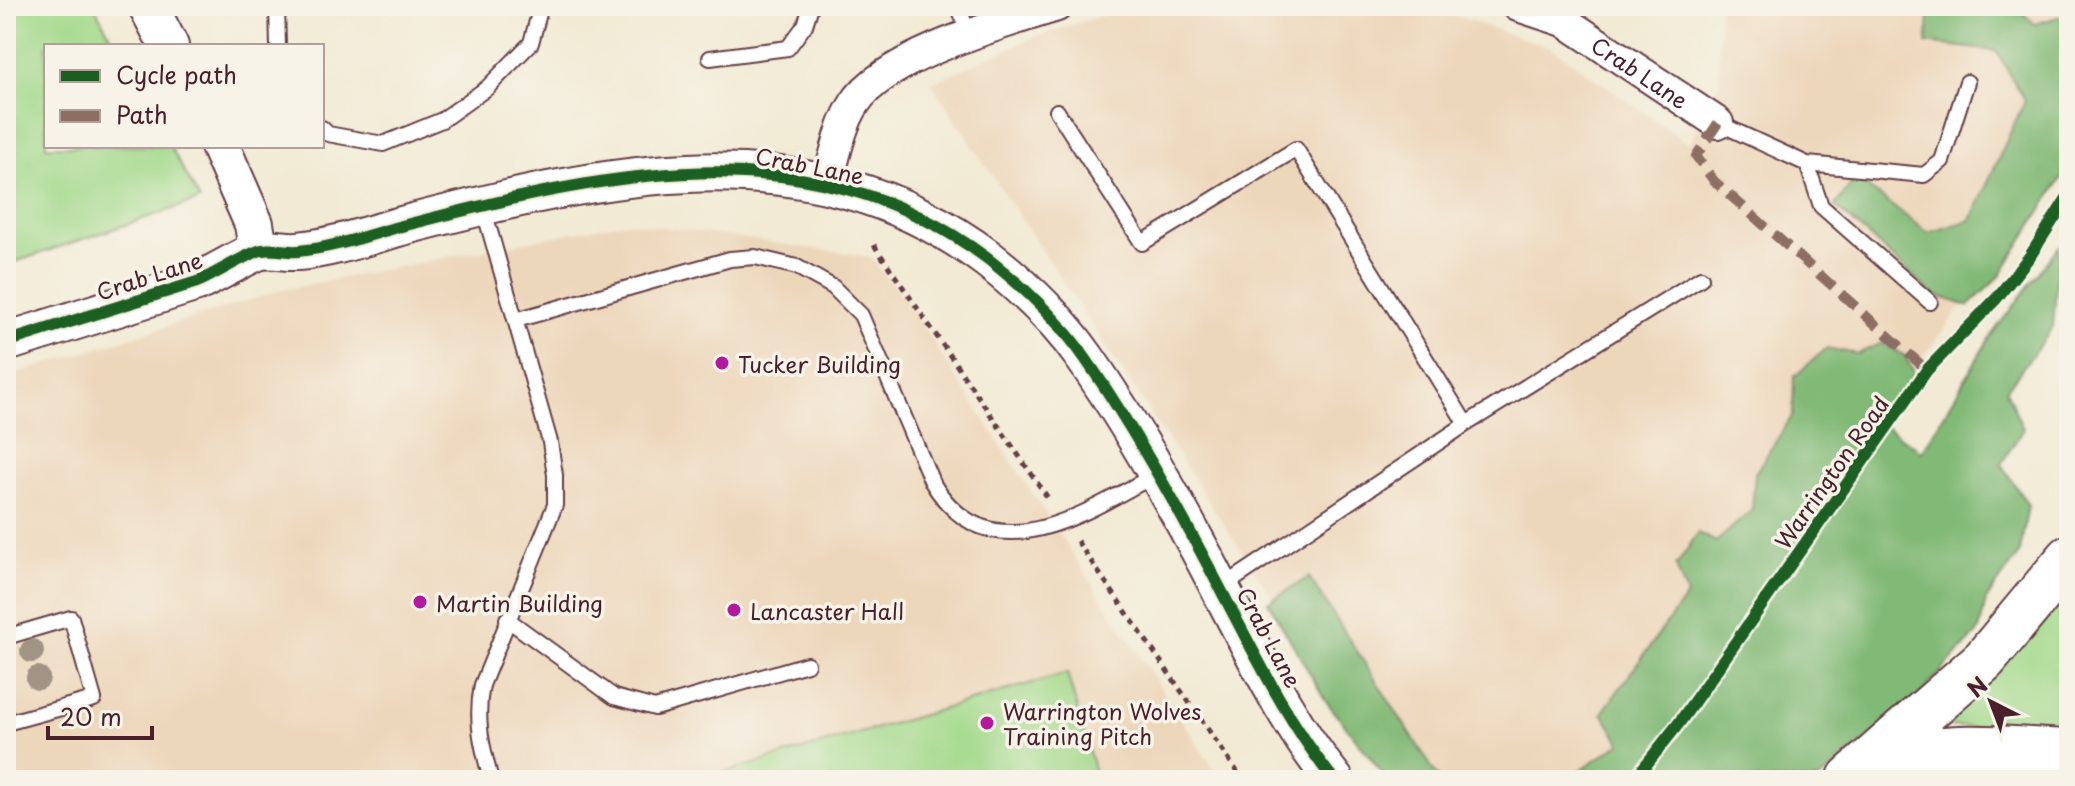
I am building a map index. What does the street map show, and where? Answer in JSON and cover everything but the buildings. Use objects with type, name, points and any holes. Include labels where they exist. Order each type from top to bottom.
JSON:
[{"type":"main road","points":[[1849,779],[1984,660],[2069,558]]},
{"type":"main road","points":[[1849,779],[1916,751],[1955,748],[2069,752]]},
{"type":"street","points":[[148,6],[168,44]]},
{"type":"street","name":"Crab Lane","points":[[827,184],[849,113],[867,88],[903,64],[968,35],[1057,6]]},
{"type":"street","name":"Crab Lane","points":[[1518,6],[1564,21],[1718,123]]},
{"type":"street","points":[[221,148],[254,224],[258,249]]},
{"type":"street","name":"Crab Lane","points":[[6,342],[197,282],[227,270],[258,249],[297,252],[483,205],[601,180],[662,173],[758,172],[864,194],[933,223],[1000,269],[1058,325],[1083,356],[1221,588],[1261,669],[1334,780]]},
{"type":"lane","points":[[277,6],[278,44]]},
{"type":"lane","points":[[324,130],[328,134],[383,144],[442,120],[487,88],[531,43],[541,6]]},
{"type":"lane","points":[[710,58],[788,48],[805,25],[811,6]]},
{"type":"lane","points":[[959,6],[968,35]]},
{"type":"lane","points":[[1718,123],[1807,164],[1924,175],[1942,161],[1967,82]]},
{"type":"lane","points":[[1057,111],[1142,243],[1296,149],[1466,424]]},
{"type":"lane","points":[[1807,164],[1821,206],[1930,302]]},
{"type":"lane","points":[[483,205],[550,442],[555,475],[555,505],[482,685],[477,712],[478,734],[491,780]]},
{"type":"lane","points":[[516,320],[730,259],[779,260],[833,287],[861,315],[932,482],[943,500],[976,528],[997,534],[1050,525],[1155,475]]},
{"type":"lane","points":[[1221,588],[1466,424],[1701,278]]},
{"type":"lane","points":[[6,637],[71,618],[94,699],[6,723]]},
{"type":"lane","points":[[507,619],[614,697],[655,708],[807,664]]},
{"type":"path","points":[[874,245],[1053,505]]},
{"type":"path","points":[[1075,538],[1243,780]]},
{"type":"shaded area","points":[[1132,6],[1346,6],[1458,17],[1552,48],[1689,144],[1719,83],[1719,6],[2069,6],[2069,101],[1973,292],[1856,444],[1618,780],[1400,780],[1277,604],[931,83],[1033,38]]},
{"type":"shaded area","points":[[626,222],[871,257],[906,301],[1221,780],[6,780],[6,377],[282,290]]},
{"type":"green space","points":[[6,6],[94,6],[115,44],[44,44],[44,148],[171,148],[200,200],[6,265]]},
{"type":"green space","points":[[1930,6],[2015,6],[2035,24],[2065,15],[2069,7],[2069,166],[1999,277],[1968,306],[1933,294],[1835,206],[1855,178],[1928,233],[1971,220],[2025,100],[1996,51],[1927,43]]},
{"type":"green space","points":[[2059,246],[2053,327],[2006,390],[2023,429],[2001,464],[2028,505],[2020,552],[1986,600],[1979,631],[1919,695],[1819,780],[1565,780],[1621,743],[1602,713],[1687,595],[1676,566],[1698,533],[1716,542],[1752,510],[1755,473],[1793,415],[1794,377],[1827,348],[1857,354],[1882,343],[1905,356],[1915,374],[1881,423],[1922,452],[1990,337]]},
{"type":"green space","points":[[1309,577],[1440,780],[1388,780],[1326,701],[1268,602]]},
{"type":"green space","points":[[2069,591],[2069,731],[1948,726],[1946,721]]},
{"type":"green space","name":"Warrington Wolves Training Pitch","points":[[1067,673],[1097,780],[721,780],[719,774]]},
{"type":"marked path","points":[[1718,123],[1696,156],[1714,181],[1927,370]]},
{"type":"cycle path","points":[[6,342],[197,282],[262,250],[298,251],[323,247],[549,191],[625,178],[700,172],[775,175],[848,189],[919,216],[988,259],[1028,293],[1064,331],[1140,443],[1274,689],[1302,736],[1334,780]]},
{"type":"cycle path","name":"Warrington Road","points":[[1634,780],[1679,723],[1927,370],[1996,299],[2030,256],[2069,195]]},
{"type":"place","name":"Tucker Building","points":[[722,363]]},
{"type":"place","name":"Martin Building","points":[[420,602]]},
{"type":"place","name":"Lancaster Hall","points":[[734,610]]},
{"type":"place","name":"Warrington Wolves Training Pitch","points":[[987,723]]}]
